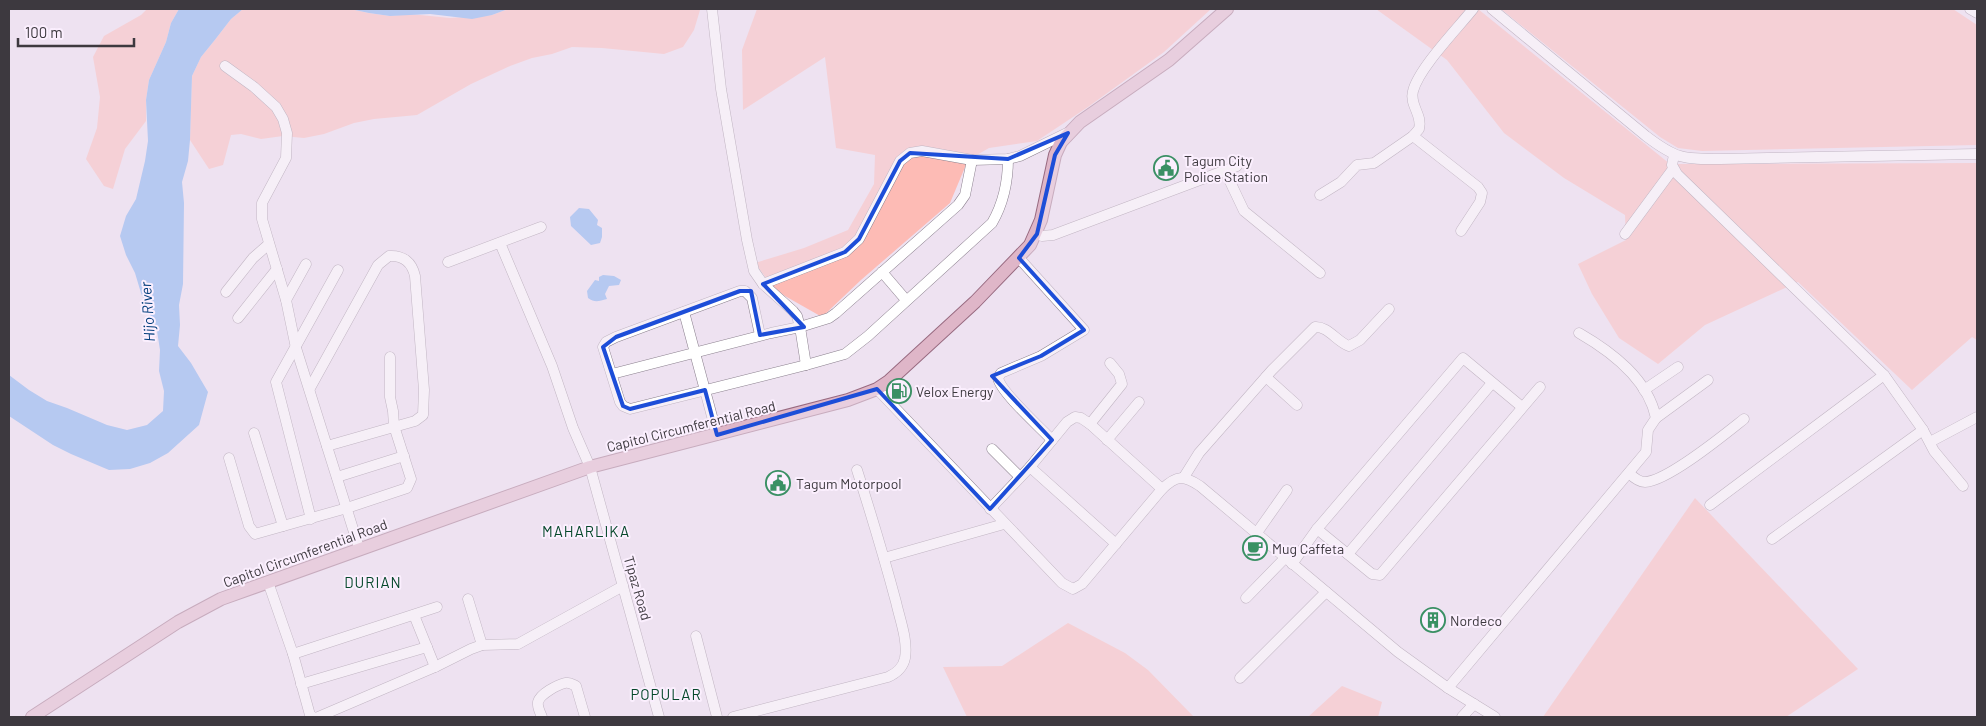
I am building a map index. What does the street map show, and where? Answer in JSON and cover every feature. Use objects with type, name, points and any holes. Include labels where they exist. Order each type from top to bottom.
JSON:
[{"type":"main road","name":"Capitol Circumferential Road","points":[[32,717],[178,622],[221,599],[590,467],[848,400],[877,389],[889,381],[975,302],[1019,258],[1036,234],[1042,220],[1055,155],[1068,133],[1080,122],[1169,60],[1227,9]]},
{"type":"street","points":[[712,9],[720,89],[754,271],[763,284],[793,311],[796,316],[800,327],[806,366]]},
{"type":"street","points":[[1320,196],[1341,182],[1357,165],[1374,163],[1413,136],[1420,125],[1412,99],[1417,81],[1473,9]]},
{"type":"street","points":[[1492,9],[1646,136],[1674,155],[1703,159],[1977,154]]},
{"type":"street","points":[[1970,9],[1977,13]]},
{"type":"street","points":[[225,66],[254,87],[276,107],[283,119],[287,133],[286,158],[266,194],[261,210],[286,300],[296,348],[360,548]]},
{"type":"street","points":[[763,284],[846,252],[859,239],[900,161],[910,153],[922,151],[972,160],[1008,159],[1020,156],[1068,133]]},
{"type":"street","points":[[1413,136],[1478,187],[1482,193],[1480,202],[1461,231]]},
{"type":"street","points":[[1674,155],[1672,161],[1673,169],[1884,375],[1923,430],[1934,450],[1964,486]]},
{"type":"street","points":[[760,335],[752,298],[745,291],[606,342],[603,347],[620,402],[626,409],[806,366],[845,354],[854,349],[992,222],[999,212],[1008,174],[1008,159]]},
{"type":"street","points":[[612,374],[829,318],[963,200],[972,160]]},
{"type":"street","points":[[1036,234],[1042,236],[1053,235],[1237,166]]},
{"type":"street","points":[[1624,234],[1673,169]]},
{"type":"street","points":[[1225,171],[1244,211],[1320,273]]},
{"type":"street","points":[[448,262],[541,228]]},
{"type":"street","name":"Tipaz Road","points":[[500,243],[549,358],[573,428],[590,467],[659,717]]},
{"type":"street","points":[[226,292],[253,258],[269,244]]},
{"type":"street","points":[[310,388],[374,271],[383,259],[389,256],[402,257],[410,263],[415,276],[424,411],[420,418],[415,421],[328,446]]},
{"type":"street","points":[[1019,258],[1084,330],[1042,356],[1001,373],[998,378],[1000,386],[1052,440]]},
{"type":"street","points":[[286,300],[306,264]]},
{"type":"street","points":[[238,318],[277,269]]},
{"type":"street","points":[[311,518],[276,382],[338,270]]},
{"type":"street","points":[[882,272],[906,300]]},
{"type":"street","points":[[877,389],[1004,524],[1062,583],[1073,589],[1082,584],[1162,489],[1169,482],[1184,477],[1199,453],[1266,377],[1316,327],[1322,327],[1349,346],[1360,340],[1389,309]]},
{"type":"street","points":[[684,312],[717,435]]},
{"type":"street","points":[[1579,333],[1614,356],[1644,390],[1656,418]]},
{"type":"street","points":[[229,458],[252,532],[259,534],[407,488],[411,480],[394,426],[389,384],[390,357]]},
{"type":"street","points":[[1246,598],[1288,561],[1317,530],[1464,358],[1522,407]]},
{"type":"street","points":[[1090,424],[1122,384],[1119,374],[1110,363]]},
{"type":"street","points":[[1644,390],[1678,367]]},
{"type":"street","points":[[1710,505],[1884,375]]},
{"type":"street","points":[[1266,377],[1297,405]]},
{"type":"street","points":[[1448,688],[1646,452],[1648,430],[1656,418],[1708,380]]},
{"type":"street","points":[[1348,554],[1492,383]]},
{"type":"street","points":[[1317,530],[1372,574],[1376,576],[1384,571],[1540,387]]},
{"type":"street","points":[[1107,440],[1139,402]]},
{"type":"street","points":[[1930,442],[1977,417]]},
{"type":"street","points":[[990,509],[1030,467],[1071,418],[1081,418],[1090,424],[1162,489]]},
{"type":"street","points":[[1628,473],[1637,480],[1644,482],[1660,476],[1684,463],[1744,419]]},
{"type":"street","points":[[1772,539],[1923,430]]},
{"type":"street","points":[[254,433],[283,526]]},
{"type":"street","points":[[992,449],[1020,477]]},
{"type":"street","points":[[337,477],[404,456]]},
{"type":"street","points":[[1030,467],[1116,544]]},
{"type":"street","points":[[733,717],[888,678],[900,670],[906,648],[904,634],[884,558],[857,470]]},
{"type":"street","points":[[1184,477],[1200,486],[1398,652],[1448,688],[1495,717]]},
{"type":"street","points":[[1256,534],[1287,490]]},
{"type":"street","points":[[884,558],[1004,524]]},
{"type":"street","points":[[268,582],[293,654],[310,714],[313,717]]},
{"type":"street","points":[[318,717],[482,645],[518,644],[623,586]]},
{"type":"street","points":[[1240,678],[1326,592]]},
{"type":"street","points":[[468,599],[482,645]]},
{"type":"street","points":[[293,654],[438,607]]},
{"type":"street","points":[[414,615],[435,667]]},
{"type":"street","points":[[696,636],[717,717]]},
{"type":"street","points":[[301,684],[427,647]]},
{"type":"street","points":[[542,717],[538,708],[539,699],[544,694],[565,683],[571,683],[576,686],[585,717]]},
{"type":"street","points":[[1462,717],[1474,704]]},
{"type":"highlighted area","points":[[1068,133],[1055,155],[1037,234],[1019,258],[1084,330],[1041,356],[992,376],[1052,440],[990,509],[877,389],[717,435],[705,390],[630,409],[623,406],[603,347],[616,337],[740,291],[751,291],[760,335],[804,327],[763,284],[845,252],[859,239],[900,161],[910,153],[1008,159]]},
{"type":"shaded area","points":[[147,9],[179,9],[171,23],[166,42],[149,80],[146,100],[146,121],[125,149],[113,189],[104,186],[86,159],[97,128],[100,97],[93,57],[104,36],[141,15]]},
{"type":"shaded area","points":[[243,9],[350,9],[390,16],[410,14],[450,18],[492,15],[508,9],[700,10],[694,30],[683,47],[664,54],[572,47],[510,66],[471,84],[417,115],[354,123],[324,134],[304,138],[283,136],[261,139],[241,134],[231,135],[223,165],[209,169],[190,140],[192,76],[201,57],[231,19]]},
{"type":"shaded area","points":[[757,9],[1211,9],[1164,52],[1037,141],[989,148],[968,160],[950,203],[861,280],[822,317],[785,296],[772,286],[755,263],[804,248],[848,230],[874,184],[875,155],[836,148],[825,57],[743,110],[742,50]]},
{"type":"shaded area","points":[[1376,9],[1478,9],[1670,164],[1977,163],[1977,340],[1972,337],[1912,390],[1798,282],[1705,325],[1658,364],[1619,338],[1592,294],[1578,264],[1626,240],[1625,215],[1564,178],[1504,133],[1447,60]]},
{"type":"shaded area","points":[[1501,9],[1953,9],[1977,25],[1977,145],[1702,151],[1678,148],[1660,137]]},
{"type":"shaded area","points":[[1695,498],[1858,669],[1786,717],[1543,717]]},
{"type":"shaded area","points":[[1068,623],[1125,653],[1148,670],[1194,717],[967,717],[943,667],[1002,666]]},
{"type":"shaded area","points":[[1342,686],[1382,702],[1378,717],[1308,717]]},
{"type":"water","points":[[179,9],[243,9],[231,19],[201,57],[192,76],[190,140],[188,161],[182,182],[184,203],[183,284],[179,305],[178,346],[191,363],[208,392],[199,425],[168,453],[150,463],[130,469],[109,470],[53,445],[9,416],[9,375],[47,401],[107,425],[127,430],[147,425],[163,411],[164,391],[159,371],[160,350],[157,331],[120,236],[126,216],[136,199],[145,161],[148,141],[146,100],[149,80],[166,42],[171,23]]},
{"type":"water","points":[[350,9],[508,9],[472,19],[430,14],[390,16]]},
{"type":"water","points":[[579,208],[589,209],[598,220],[597,225],[602,228],[600,243],[591,245],[571,226],[570,217]]},
{"type":"water","points":[[603,275],[614,276],[621,280],[619,285],[609,286],[605,294],[607,299],[590,300],[587,291],[595,280],[599,281],[599,277]]},
{"type":"place","name":"Tagum City Police Station","points":[[1166,168]]},
{"type":"place","name":"Velox Energy","points":[[899,391]]},
{"type":"place","name":"Tagum Motorpool","points":[[778,483]]},
{"type":"place","name":"Mug Caffeta","points":[[1255,548]]},
{"type":"place","name":"Nordeco","points":[[1433,620]]},
{"type":"district","name":"MAHARLIKA","points":[[586,531]]},
{"type":"district","name":"DURIAN","points":[[373,582]]},
{"type":"district","name":"POPULAR","points":[[666,694]]},
{"type":"water label","name":"Hijo River","points":[[147,312]]}]
